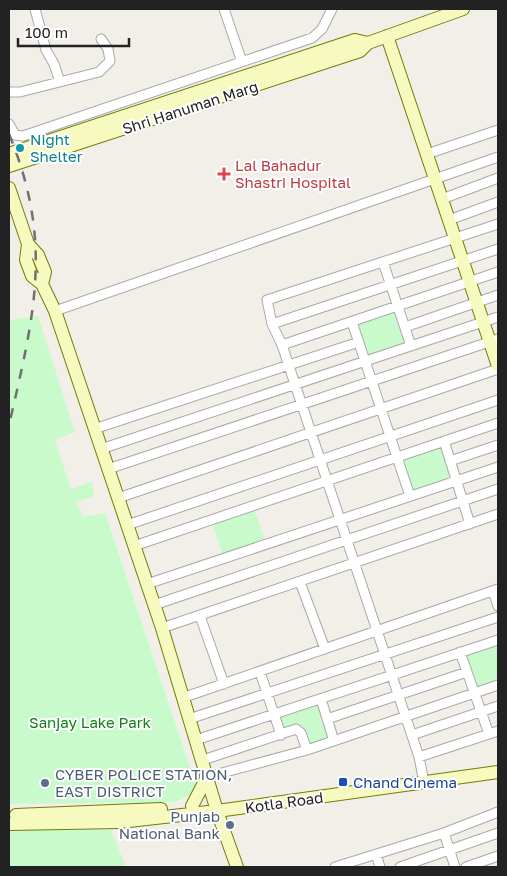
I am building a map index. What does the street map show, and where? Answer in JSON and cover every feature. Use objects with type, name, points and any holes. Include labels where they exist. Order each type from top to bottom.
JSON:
[{"type":"street","points":[[35,9],[46,50],[54,64],[60,82]]},
{"type":"street","points":[[224,9],[242,62]]},
{"type":"street","points":[[9,124],[15,134],[23,136],[312,38],[322,29],[332,9]]},
{"type":"street","name":"Shri Hanuman Marg","points":[[9,166],[360,51],[368,44],[387,36],[463,9]]},
{"type":"street","points":[[118,498],[498,368],[494,340],[484,322],[387,36]]},
{"type":"street","points":[[9,92],[20,92],[99,72],[108,65],[110,56],[101,39]]},
{"type":"street","name":"Shri Hanuman Marg","points":[[9,154],[355,40],[368,44]]},
{"type":"street","points":[[427,154],[498,130]]},
{"type":"street","points":[[55,311],[435,178],[498,159]]},
{"type":"street","points":[[442,199],[498,178]]},
{"type":"street","points":[[9,188],[28,244],[26,260],[32,276],[42,284],[55,311],[162,628],[216,807],[237,867]]},
{"type":"street","points":[[449,220],[498,202]]},
{"type":"street","points":[[423,778],[412,735],[282,345],[272,324],[267,300],[271,297],[498,224]]},
{"type":"street","points":[[272,324],[498,250]]},
{"type":"street","points":[[383,262],[412,346]]},
{"type":"street","points":[[282,345],[498,272]]},
{"type":"street","points":[[405,326],[498,295]]},
{"type":"street","points":[[101,449],[498,317]]},
{"type":"street","points":[[352,322],[410,496]]},
{"type":"street","points":[[108,469],[494,340]]},
{"type":"street","points":[[94,429],[359,342]]},
{"type":"street","points":[[127,525],[498,400]]},
{"type":"street","points":[[134,546],[498,423]]},
{"type":"street","points":[[444,441],[470,524]]},
{"type":"street","points":[[450,462],[498,446]]},
{"type":"street","points":[[147,584],[498,467]]},
{"type":"street","points":[[154,605],[498,489]]},
{"type":"street","points":[[162,628],[498,514]]},
{"type":"street","points":[[300,582],[325,649]]},
{"type":"street","points":[[182,698],[496,590],[498,606]]},
{"type":"street","points":[[200,616],[224,684]]},
{"type":"street","points":[[189,719],[498,617]]},
{"type":"street","points":[[196,740],[498,640]]},
{"type":"street","points":[[419,757],[494,732],[481,712],[460,652]]},
{"type":"street","points":[[260,672],[282,734]]},
{"type":"street","points":[[327,719],[467,672]]},
{"type":"street","points":[[192,806],[207,777],[307,750],[498,685]]},
{"type":"street","points":[[321,699],[334,741]]},
{"type":"street","points":[[412,735],[498,706]]},
{"type":"street","points":[[203,760],[299,730],[307,750]]},
{"type":"street","name":"Kotla Road","points":[[9,824],[120,822],[423,778],[498,763]]},
{"type":"street","name":"Kotla Road","points":[[423,778],[498,772]]},
{"type":"street","name":"Kotla Road","points":[[9,816],[133,811],[192,806],[216,807]]},
{"type":"street","points":[[335,867],[444,833],[498,812]]},
{"type":"street","points":[[444,833],[455,867]]},
{"type":"street","points":[[400,867],[498,833]]},
{"type":"street","points":[[376,854],[380,867]]},
{"type":"street","points":[[466,867],[498,856]]},
{"type":"green space","points":[[396,308],[409,345],[366,359],[354,322]]},
{"type":"green space","name":"Sanjay Lake Park","points":[[38,316],[75,432],[55,440],[71,489],[92,482],[94,496],[76,502],[83,517],[105,513],[198,791],[176,802],[9,804],[9,320]]},
{"type":"green space","points":[[442,444],[453,479],[412,492],[400,458]]},
{"type":"green space","points":[[253,506],[266,543],[224,557],[211,520]]},
{"type":"green space","points":[[498,642],[498,683],[478,690],[466,653]]},
{"type":"green space","points":[[319,702],[331,737],[307,745],[301,726],[283,732],[277,716]]},
{"type":"green space","points":[[9,829],[111,830],[126,867],[9,867]]},
{"type":"railway","points":[[9,134],[23,173],[32,210],[35,245],[35,280],[32,314],[9,425]]},
{"type":"place","name":"Night Shelter","points":[[20,148]]},
{"type":"place","name":"Lal Bahadur Shastri Hospital","points":[[224,174]]},
{"type":"place","name":"Chand Cinema","points":[[343,782]]},
{"type":"place","name":"CYBER POLICE STATION, EAST DISTRICT","points":[[45,783]]},
{"type":"place","name":"Punjab National Bank","points":[[230,825]]}]
